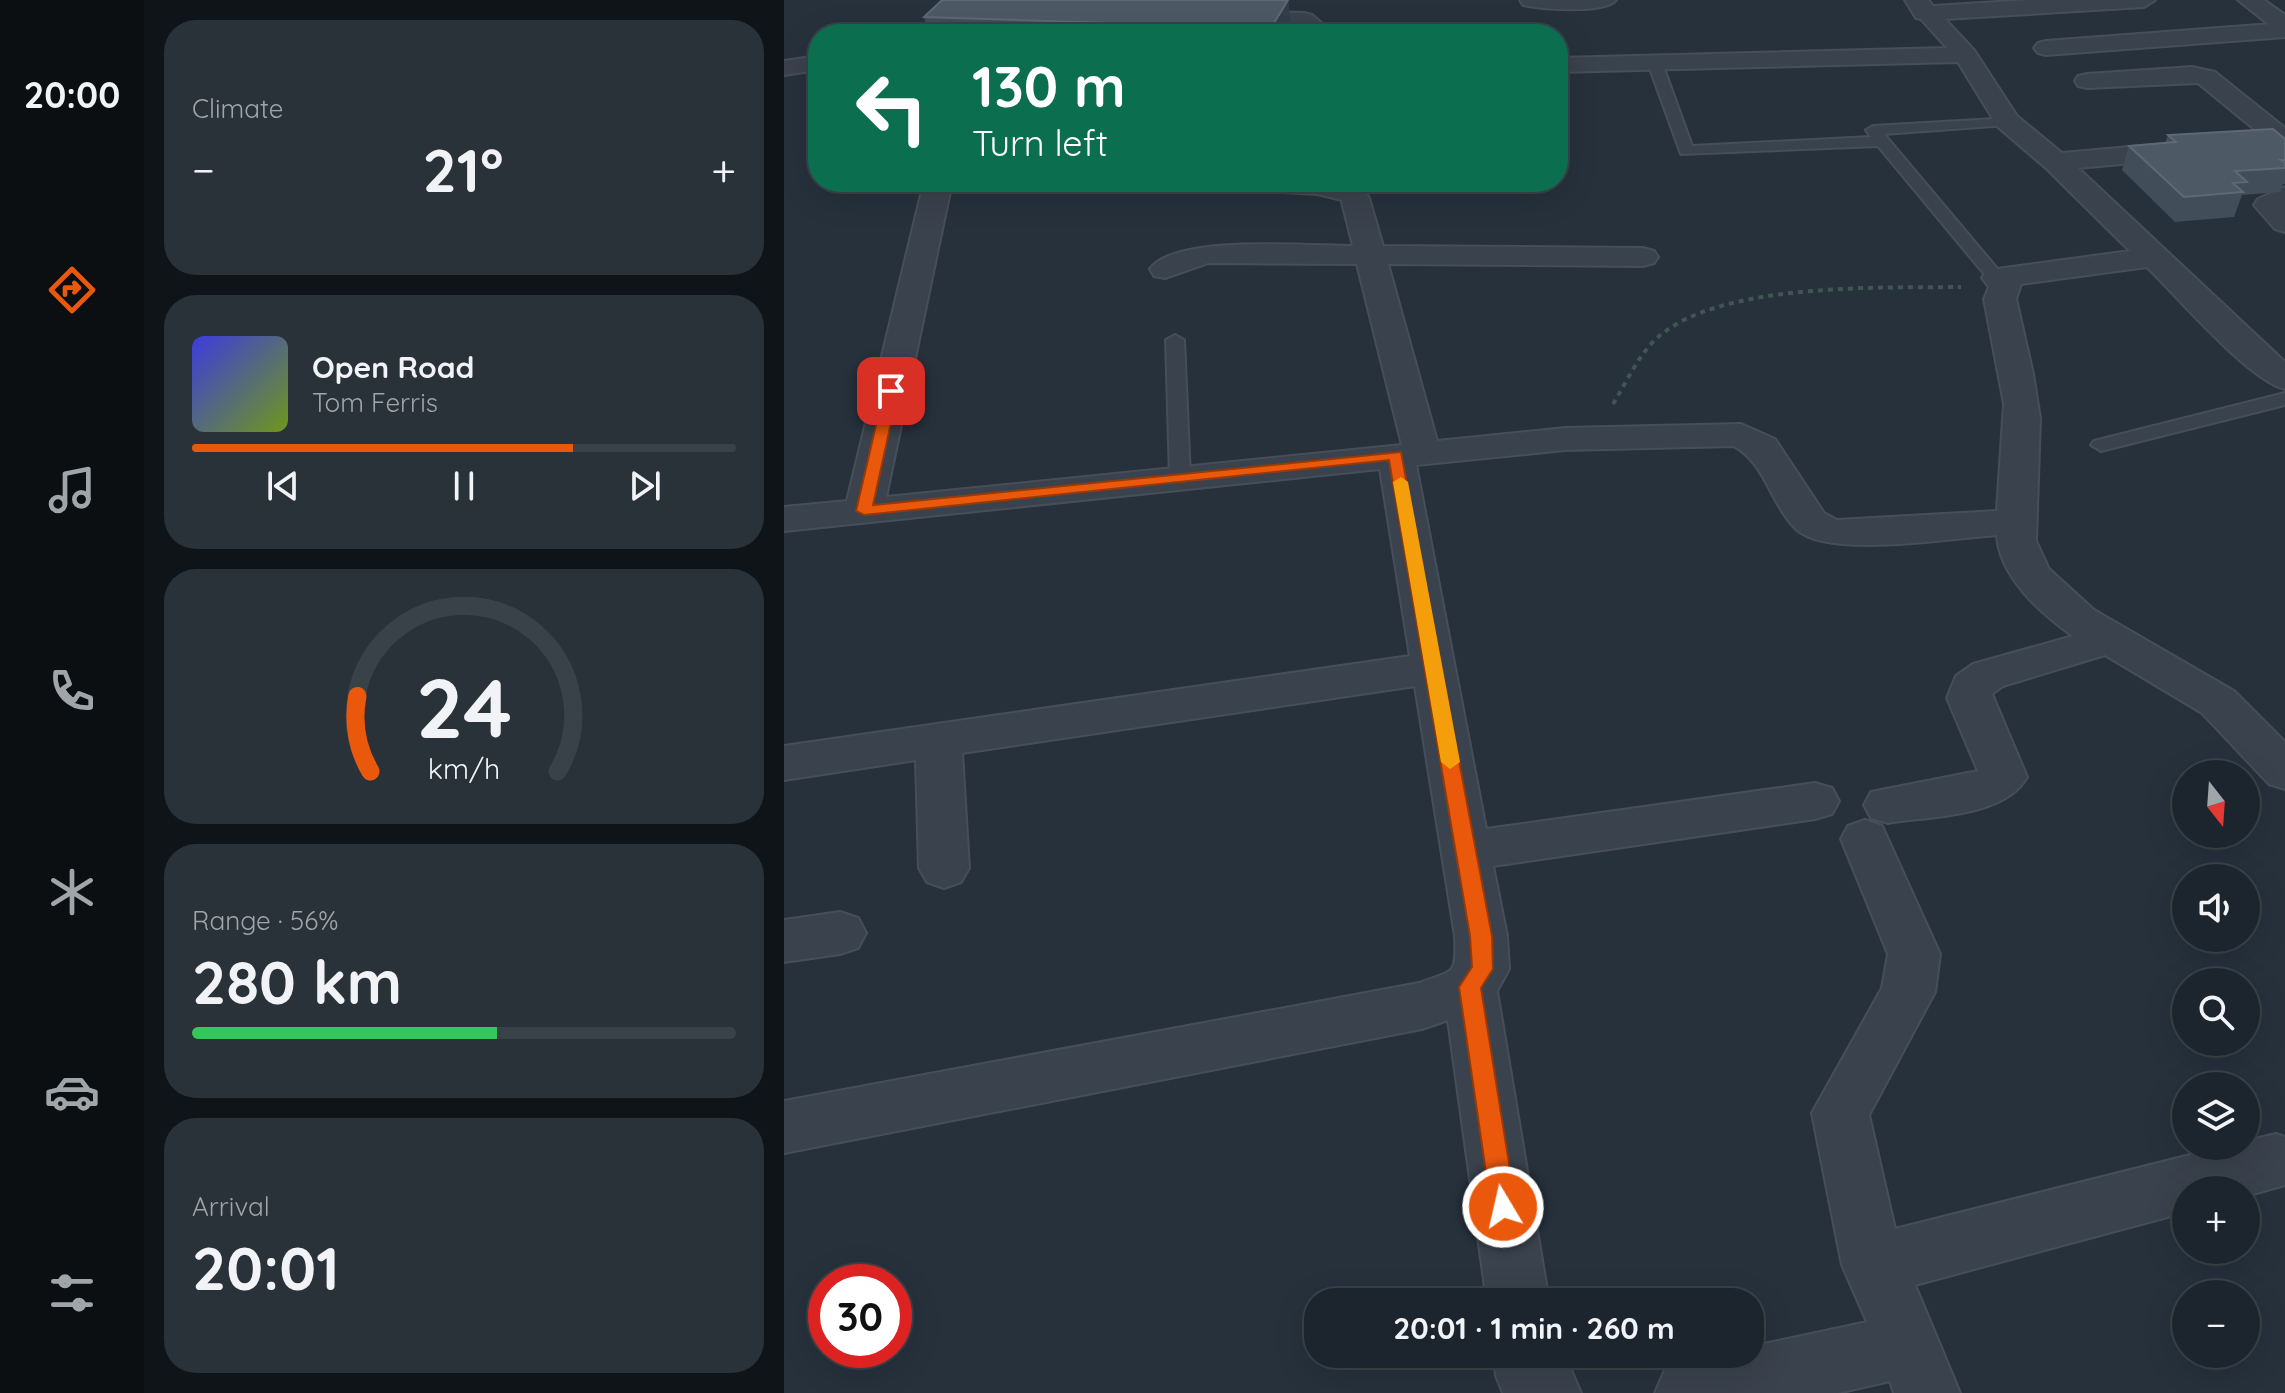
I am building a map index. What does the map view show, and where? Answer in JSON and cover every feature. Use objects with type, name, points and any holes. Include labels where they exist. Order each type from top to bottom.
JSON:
[{"type":"street","points":[[1531,0],[1545,3],[1605,0]]},
{"type":"street","points":[[1920,6],[2144,0]]},
{"type":"street","points":[[2249,0],[2285,28]]},
{"type":"street","points":[[1920,6],[1966,55],[2007,121],[2056,162],[2254,354],[2285,379]]},
{"type":"street","points":[[1210,17],[1304,20],[1310,24]]},
{"type":"street","points":[[2046,48],[2285,28]]},
{"type":"street","points":[[1568,65],[1966,55]]},
{"type":"street","points":[[784,68],[808,64]]},
{"type":"street","points":[[2087,81],[2192,74],[2206,77],[2285,141]]},
{"type":"street","points":[[2254,143],[2285,141]]},
{"type":"street","points":[[2056,162],[2208,148]]},
{"type":"street","points":[[864,511],[936,192]]},
{"type":"street","points":[[2285,196],[2268,205],[2285,223]]},
{"type":"street","points":[[784,1127],[1422,1006],[1470,987],[1483,969],[1481,936],[1433,668],[1409,454],[1355,198]]},
{"type":"street","points":[[1165,269],[1207,254],[1643,257]]},
{"type":"street","points":[[2152,257],[2002,281],[2000,299],[2022,415],[2017,548],[2029,571],[2051,596],[2108,640],[2192,684],[2222,704],[2285,772]]},
{"type":"street","points":[[784,519],[1409,454],[1594,439],[1741,435],[1762,447],[1810,521],[1827,531],[1847,534],[2018,521]]},
{"type":"street","points":[[1688,1393],[1918,1369],[1873,1265],[1840,1113],[1908,992],[1914,954],[1876,822],[1985,790],[2004,777],[1969,698],[1971,687],[1988,675],[2108,640]]},
{"type":"street","points":[[784,763],[1433,668]]},
{"type":"street","points":[[938,740],[944,868]]},
{"type":"street","points":[[1466,851],[1815,801]]},
{"type":"street","points":[[784,941],[840,933]]},
{"type":"street","points":[[1470,987],[1516,1288]]},
{"type":"street","points":[[1873,1265],[2276,1161]]},
{"type":"street","points":[[1528,1368],[1529,1376],[1548,1393]]},
{"type":"lane","points":[[1655,63],[1686,151],[1882,141]]},
{"type":"lane","points":[[2002,281],[1873,130],[2007,121]]},
{"type":"lane","points":[[1330,192],[1355,198]]},
{"type":"lane","points":[[1175,340],[1180,477]]},
{"type":"lane","points":[[2101,445],[2285,399]]},
{"type":"path","points":[[1594,439],[1654,340],[1677,322],[1740,302],[1839,289],[1908,291],[2002,281]]},
{"type":"building","points":[[942,0],[1288,0],[1273,24],[1145,24],[924,17]]},
{"type":"building","points":[[2273,129],[2285,139],[2285,160],[2281,160],[2285,168],[2235,171],[2247,182],[2233,183],[2243,192],[2184,197],[2129,146],[2176,142],[2168,135]]},
{"type":"slow traffic","points":[[1401,482],[1450,762]]},
{"type":"route","points":[[891,391],[864,511],[1396,455],[1481,936],[1483,969],[1470,987],[1503,1207]]}]
